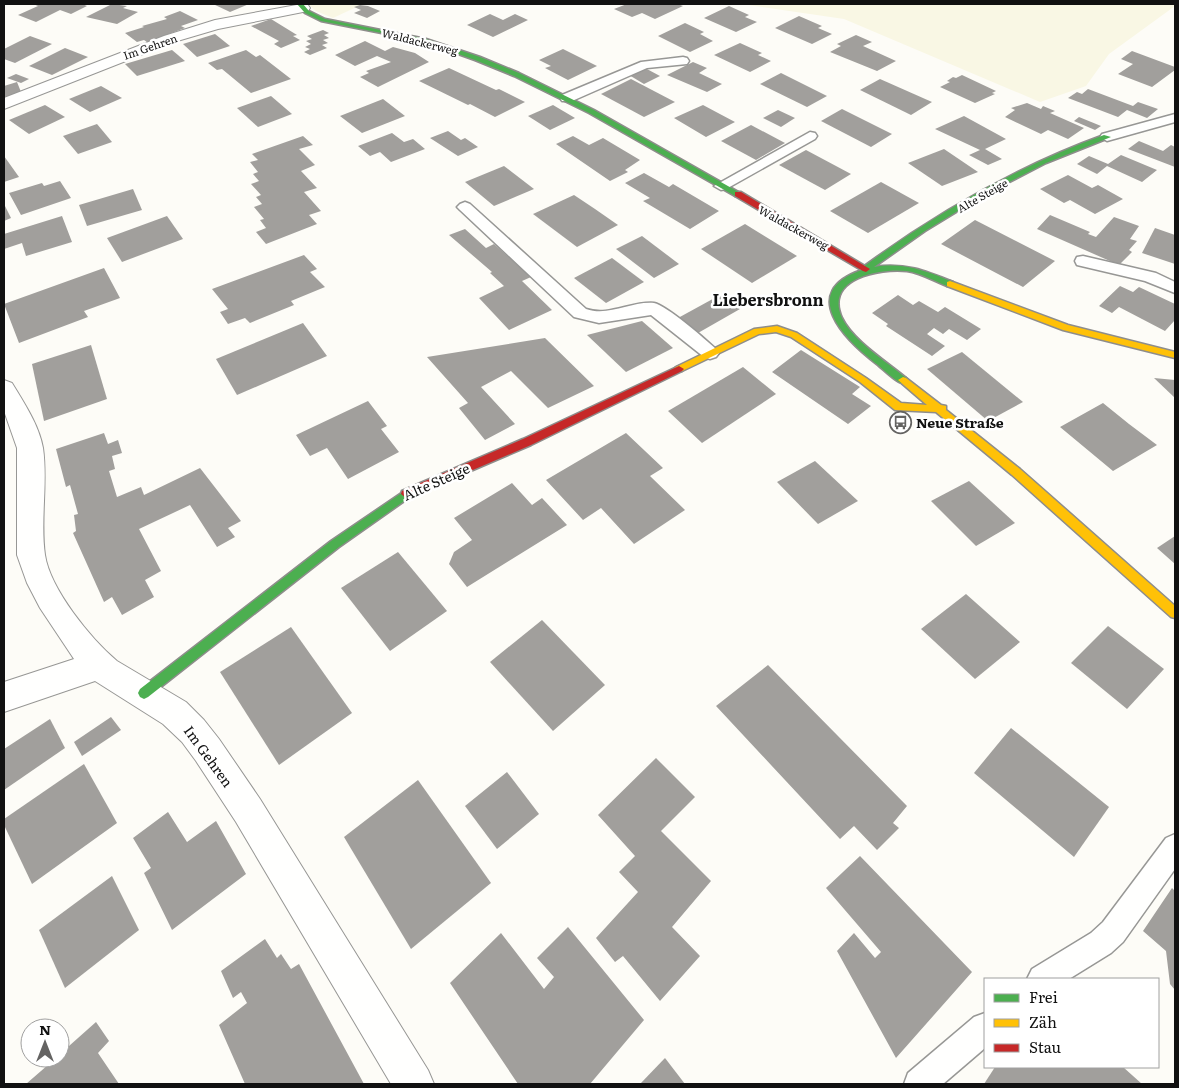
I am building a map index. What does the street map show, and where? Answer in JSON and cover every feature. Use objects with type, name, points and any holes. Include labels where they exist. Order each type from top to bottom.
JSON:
[{"type":"street","name":"Waldackerweg","points":[[301,6],[323,20],[423,40],[466,52],[521,75],[567,98],[830,246],[866,270]]},
{"type":"street","name":"Im Gehren","points":[[4,104],[169,39],[215,25],[301,6]]},
{"type":"street","name":"Alte Steige","points":[[866,270],[901,242],[1015,176],[1064,151],[1107,137]]},
{"type":"street","points":[[1175,354],[1066,328],[923,272],[887,266],[866,270],[850,277],[835,292],[833,303],[838,320],[857,342],[942,409],[1060,509],[1175,613]]},
{"type":"street","name":"Alte Steige","points":[[144,693],[335,544],[408,492],[527,442],[757,331],[782,330],[811,345],[899,407],[942,409]]},
{"type":"street","name":"Im Gehren","points":[[4,389],[21,420],[30,448],[31,555],[36,575],[69,627],[99,666],[144,693],[187,725],[198,739],[254,820],[414,1084]]},
{"type":"street","points":[[4,697],[99,666]]},
{"type":"lane","points":[[567,98],[645,65],[683,61]]},
{"type":"lane","points":[[1107,137],[1175,118]]},
{"type":"lane","points":[[721,186],[810,136]]},
{"type":"lane","points":[[465,208],[580,313],[591,318],[604,319],[655,309],[710,353]]},
{"type":"lane","points":[[1083,261],[1150,277],[1175,288]]},
{"type":"lane","points":[[1044,978],[1101,943],[1113,932],[1175,847]]},
{"type":"lane","points":[[919,1084],[984,1029]]},
{"type":"shaded area","points":[[308,4],[363,4],[333,18],[316,11]]},
{"type":"shaded area","points":[[742,4],[1175,4],[1175,6],[1109,54],[1086,86],[1040,102],[844,19]]},
{"type":"building","points":[[33,4],[82,4],[87,6],[71,14],[60,10],[36,22],[18,15],[38,6]]},
{"type":"building","points":[[112,4],[127,6],[123,8],[138,12],[117,24],[86,17]]},
{"type":"building","points":[[213,4],[249,4],[230,12]]},
{"type":"building","points":[[627,4],[677,4],[683,6],[655,19],[642,13],[632,17],[614,9]]},
{"type":"building","points":[[360,5],[380,11],[367,18],[354,13],[361,10],[354,7]]},
{"type":"building","points":[[729,6],[749,15],[745,17],[757,22],[736,32],[704,18]]},
{"type":"building","points":[[180,11],[198,20],[181,26],[185,28],[147,42],[144,40],[137,42],[125,33],[167,19],[164,17]]},
{"type":"building","points":[[490,14],[503,20],[515,14],[528,20],[493,37],[467,25]]},
{"type":"building","points":[[799,16],[822,26],[818,28],[832,34],[812,44],[775,28]]},
{"type":"building","points":[[271,19],[297,35],[293,36],[300,40],[281,48],[274,44],[279,41],[251,26]]},
{"type":"building","points":[[685,23],[704,32],[700,34],[713,41],[690,52],[658,36]]},
{"type":"building","points":[[323,30],[329,33],[324,35],[329,38],[323,40],[328,43],[322,45],[327,48],[310,55],[304,52],[310,49],[305,47],[311,44],[306,41],[312,39],[307,36]]},
{"type":"building","points":[[215,34],[230,46],[197,57],[183,44]]},
{"type":"building","points":[[856,35],[872,42],[863,46],[896,61],[877,71],[830,52],[841,46],[837,44]]},
{"type":"building","points":[[30,36],[52,44],[15,63],[4,59],[4,49]]},
{"type":"building","points":[[365,41],[385,51],[393,47],[415,53],[429,62],[378,87],[360,77],[369,73],[366,71],[391,62],[377,56],[355,66],[335,55]]},
{"type":"building","points":[[740,43],[762,53],[758,55],[771,61],[750,72],[714,55]]},
{"type":"building","points":[[65,48],[88,57],[52,75],[29,66]]},
{"type":"building","points":[[563,49],[597,66],[568,80],[545,68],[551,66],[539,60]]},
{"type":"building","points":[[172,50],[185,61],[137,76],[125,64]]},
{"type":"building","points":[[246,50],[256,57],[260,55],[291,79],[251,93],[222,69],[217,70],[208,63]]},
{"type":"building","points":[[1132,51],[1175,67],[1175,70],[1152,87],[1118,74],[1133,64],[1121,59]]},
{"type":"building","points":[[693,62],[707,68],[699,73],[722,84],[707,92],[667,75]]},
{"type":"building","points":[[449,68],[525,102],[495,117],[419,81]]},
{"type":"building","points":[[645,68],[660,76],[644,84],[629,75]]},
{"type":"building","points":[[781,73],[827,96],[807,107],[760,84]]},
{"type":"building","points":[[16,74],[29,79],[21,83],[7,78]]},
{"type":"building","points":[[962,75],[996,91],[992,93],[995,94],[975,103],[940,87],[950,82],[947,81],[953,77],[956,78]]},
{"type":"building","points":[[631,79],[675,102],[644,117],[601,94]]},
{"type":"building","points":[[880,79],[932,102],[911,115],[860,90]]},
{"type":"building","points":[[17,82],[21,92],[4,98],[4,86]]},
{"type":"building","points":[[101,86],[122,98],[90,112],[69,99]]},
{"type":"building","points":[[1088,89],[1133,106],[1138,102],[1158,109],[1147,118],[1127,110],[1118,117],[1068,98],[1077,92],[1082,94]]},
{"type":"building","points":[[271,96],[292,114],[258,127],[237,108]]},
{"type":"building","points":[[383,99],[405,116],[362,133],[340,116]]},
{"type":"building","points":[[1027,103],[1041,109],[1043,106],[1055,111],[1050,113],[1084,128],[1068,139],[1048,130],[1041,134],[1005,117],[1015,110],[1011,108]]},
{"type":"building","points":[[45,105],[65,117],[29,134],[9,120]]},
{"type":"building","points":[[553,105],[575,118],[550,130],[528,116]]},
{"type":"building","points":[[703,105],[735,122],[706,137],[674,118]]},
{"type":"building","points":[[842,109],[892,134],[871,147],[821,121]]},
{"type":"building","points":[[778,110],[795,118],[781,127],[763,118]]},
{"type":"building","points":[[964,116],[1006,139],[985,149],[1002,159],[988,165],[969,155],[980,150],[935,129]]},
{"type":"building","points":[[1079,117],[1101,126],[1095,130],[1074,121]]},
{"type":"building","points":[[97,124],[112,142],[78,154],[63,136]]},
{"type":"building","points":[[751,125],[785,143],[756,160],[721,141]]},
{"type":"building","points":[[448,131],[461,140],[465,138],[478,147],[458,156],[430,138]]},
{"type":"building","points":[[392,133],[404,142],[413,139],[425,149],[391,162],[380,152],[370,156],[358,146]]},
{"type":"building","points":[[303,136],[313,145],[299,149],[315,165],[301,171],[317,188],[304,192],[321,211],[309,215],[317,224],[266,244],[256,232],[266,228],[260,220],[264,219],[254,207],[262,204],[256,197],[261,195],[251,184],[259,181],[253,174],[258,172],[250,162],[258,160],[252,154]]},
{"type":"building","points":[[573,136],[589,145],[603,138],[640,160],[625,170],[628,172],[610,181],[556,144]]},
{"type":"building","points":[[1139,141],[1163,151],[1171,145],[1175,147],[1175,167],[1128,149]]},
{"type":"building","points":[[944,149],[978,172],[942,186],[908,163]]},
{"type":"building","points":[[806,150],[851,174],[825,190],[779,165]]},
{"type":"building","points":[[1121,155],[1157,170],[1142,182],[1107,166],[1097,174],[1077,164],[1089,156],[1108,164]]},
{"type":"building","points":[[4,156],[19,177],[4,182]]},
{"type":"building","points":[[504,166],[534,189],[494,206],[465,182]]},
{"type":"building","points":[[644,173],[669,187],[673,184],[719,211],[690,229],[643,201],[650,198],[625,183]]},
{"type":"building","points":[[1068,175],[1092,188],[1098,185],[1123,199],[1095,214],[1070,200],[1064,203],[1040,189]]},
{"type":"building","points":[[60,181],[71,198],[21,215],[9,193],[42,183],[44,186]]},
{"type":"building","points":[[881,182],[919,203],[868,233],[830,211]]},
{"type":"building","points":[[133,189],[142,210],[87,226],[79,205]]},
{"type":"building","points":[[574,195],[618,225],[577,247],[533,214]]},
{"type":"building","points":[[4,204],[11,218],[4,221]]},
{"type":"building","points":[[1050,215],[1090,232],[1088,234],[1096,237],[1114,217],[1139,226],[1130,239],[1137,241],[1129,250],[1132,252],[1119,265],[1037,229]]},
{"type":"building","points":[[62,216],[72,242],[26,256],[22,243],[4,249],[4,234]]},
{"type":"building","points":[[167,216],[183,239],[122,262],[107,238]]},
{"type":"building","points":[[975,220],[1055,261],[1023,287],[941,244]]},
{"type":"building","points":[[745,224],[797,256],[752,283],[701,249]]},
{"type":"building","points":[[1155,228],[1175,235],[1175,264],[1142,253]]},
{"type":"building","points":[[465,229],[486,248],[494,244],[531,277],[522,281],[552,310],[509,330],[479,298],[504,286],[490,273],[492,272],[449,235]]},
{"type":"building","points":[[642,236],[679,264],[654,278],[616,249]]},
{"type":"building","points":[[304,255],[317,269],[310,272],[325,287],[291,301],[294,305],[250,323],[245,318],[228,324],[220,312],[228,309],[212,289]]},
{"type":"building","points":[[612,258],[644,282],[606,303],[574,278]]},
{"type":"building","points":[[104,268],[120,298],[84,311],[88,317],[19,343],[4,304]]},
{"type":"building","points":[[1120,286],[1133,292],[1139,287],[1175,304],[1175,320],[1165,331],[1119,307],[1112,313],[1099,306]]},
{"type":"building","points":[[720,295],[740,309],[698,333],[678,318]]},
{"type":"building","points":[[898,295],[913,305],[919,301],[938,312],[945,307],[981,329],[967,340],[949,329],[943,334],[934,328],[927,334],[945,346],[932,356],[886,326],[888,324],[872,313]]},
{"type":"building","points":[[642,321],[673,348],[626,372],[587,335]]},
{"type":"building","points":[[303,323],[327,356],[237,395],[216,359]]},
{"type":"building","points":[[545,338],[594,386],[548,408],[511,371],[481,387],[515,424],[485,440],[459,408],[468,403],[427,357]]},
{"type":"building","points":[[91,345],[107,399],[44,421],[32,364]]},
{"type":"building","points":[[801,350],[860,387],[852,394],[871,406],[848,424],[772,372]]},
{"type":"building","points":[[962,352],[1023,402],[988,421],[927,369]]},
{"type":"building","points":[[743,367],[776,394],[702,443],[668,411]]},
{"type":"building","points":[[1154,378],[1175,380],[1175,398]]},
{"type":"building","points":[[368,401],[387,426],[381,429],[399,452],[348,479],[327,448],[310,456],[296,435]]},
{"type":"building","points":[[1103,403],[1157,445],[1113,471],[1060,427]]},
{"type":"building","points":[[104,433],[108,444],[118,440],[122,453],[112,456],[115,469],[109,471],[117,497],[141,487],[144,495],[200,468],[241,521],[228,528],[235,537],[217,547],[190,505],[139,529],[161,571],[145,580],[154,597],[122,615],[112,597],[104,602],[73,533],[76,531],[74,515],[78,514],[70,485],[66,487],[56,449]]},
{"type":"building","points":[[626,433],[663,468],[650,476],[685,510],[634,544],[601,508],[583,520],[546,480]]},
{"type":"building","points":[[815,461],[858,501],[818,524],[777,482]]},
{"type":"building","points":[[969,481],[1015,523],[976,546],[931,501]]},
{"type":"building","points":[[512,483],[532,505],[542,498],[567,525],[467,587],[449,564],[454,552],[472,540],[454,518]]},
{"type":"building","points":[[1175,536],[1175,564],[1157,548]]},
{"type":"building","points":[[398,552],[447,611],[390,651],[341,588]]},
{"type":"building","points":[[966,594],[1020,642],[975,679],[921,629]]},
{"type":"building","points":[[542,620],[605,685],[553,731],[490,662]]},
{"type":"building","points":[[1108,626],[1164,669],[1127,709],[1071,663]]},
{"type":"building","points":[[291,627],[352,713],[279,765],[220,672]]},
{"type":"building","points":[[768,665],[907,806],[893,823],[899,828],[877,850],[854,826],[840,839],[716,706]]},
{"type":"building","points":[[111,717],[121,730],[82,756],[74,742]]},
{"type":"building","points":[[50,719],[65,748],[4,790],[4,749]]},
{"type":"building","points":[[1011,728],[1109,807],[1074,857],[974,773]]},
{"type":"building","points":[[656,758],[695,797],[661,831],[711,881],[672,927],[700,956],[660,1001],[623,956],[615,962],[596,938],[638,892],[619,872],[635,856],[598,815]]},
{"type":"building","points":[[84,764],[117,823],[32,884],[4,825],[4,819]]},
{"type":"building","points":[[507,772],[539,814],[497,849],[465,806]]},
{"type":"building","points":[[418,780],[491,883],[411,949],[344,837]]},
{"type":"building","points":[[168,812],[187,842],[216,821],[246,874],[172,930],[144,873],[151,868],[133,838]]},
{"type":"building","points":[[860,856],[972,972],[896,1058],[837,951],[854,933],[875,958],[881,952],[826,888]]},
{"type":"building","points":[[112,876],[139,930],[65,988],[39,930]]},
{"type":"building","points":[[1172,888],[1175,891],[1175,990],[1170,984],[1166,951],[1143,931]]},
{"type":"building","points":[[568,927],[644,1020],[590,1084],[518,1084],[450,983],[501,933],[544,989],[554,977],[537,958]]},
{"type":"building","points":[[265,939],[277,958],[281,954],[291,969],[299,964],[364,1084],[245,1084],[219,1025],[247,1003],[241,992],[233,998],[221,971]]},
{"type":"building","points":[[96,1022],[109,1041],[98,1053],[119,1084],[26,1084],[44,1068],[70,1068],[70,1045]]},
{"type":"building","points":[[665,1058],[685,1084],[640,1084]]},
{"type":"building","points":[[994,1068],[1124,1068],[1142,1084],[984,1084]]},
{"type":"traffic: fast","points":[[300,4],[307,12],[323,20],[424,40],[478,58],[516,74],[592,112],[738,194]]},
{"type":"traffic: fast","points":[[866,269],[922,229],[981,193],[1043,162],[1107,137]]},
{"type":"traffic: fast","points":[[903,380],[857,343],[842,326],[837,317],[834,303],[836,291],[844,282],[856,275],[884,268],[910,269],[950,284]]},
{"type":"traffic: fast","points":[[144,693],[335,544],[406,494]]},
{"type":"traffic: slow","points":[[950,284],[1066,328],[1175,355]]},
{"type":"traffic: slow","points":[[679,369],[757,331],[777,329],[794,335],[863,380],[899,407],[942,409]]},
{"type":"traffic: slow","points":[[903,380],[1016,472],[1175,613]]},
{"type":"traffic: jam","points":[[738,194],[866,269]]},
{"type":"traffic: jam","points":[[406,494],[527,442],[679,369]]},
{"type":"place","name":"Neue Straße","points":[[900,422]]},
{"type":"district","name":"Liebersbronn","points":[[768,299]]}]
